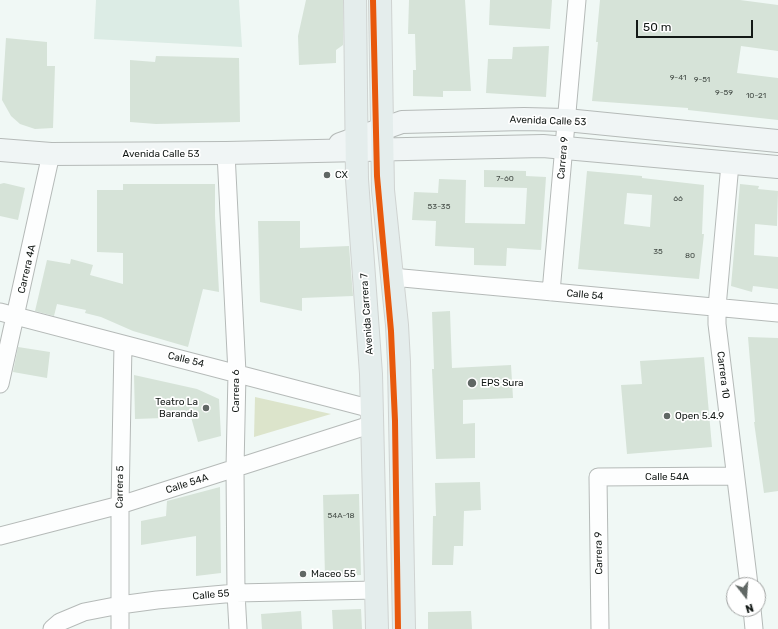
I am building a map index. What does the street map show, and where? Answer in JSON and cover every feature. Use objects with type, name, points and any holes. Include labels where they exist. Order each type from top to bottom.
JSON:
[{"type":"main road","name":"Avenida Carrera 7","points":[[355,0],[358,200],[371,374],[377,629]]},
{"type":"main road","points":[[380,0],[383,190],[399,362],[404,629]]},
{"type":"main road","name":"Avenida Calle 53","points":[[382,140],[402,122],[524,119],[566,120],[778,141]]},
{"type":"main road","name":"Avenida Calle 53","points":[[0,150],[52,154],[322,151],[382,140],[564,148],[778,168]]},
{"type":"street","name":"Carrera 9","points":[[551,292],[577,0]]},
{"type":"street","name":"Carrera 6","points":[[226,153],[236,373],[235,468],[236,593],[238,629]]},
{"type":"street","name":"Carrera 4A","points":[[0,384],[8,314],[52,154]]},
{"type":"street","name":"Carrera 10","points":[[730,164],[717,307],[719,344],[748,577]]},
{"type":"street","name":"Calle 54","points":[[392,277],[778,313]]},
{"type":"street","name":"Calle 54","points":[[8,314],[236,373],[372,417]]},
{"type":"street","name":"Carrera 5","points":[[120,629],[120,505],[123,344]]},
{"type":"street","name":"Calle 54A","points":[[0,536],[120,505],[235,468],[372,417]]},
{"type":"street","name":"Calle 54A","points":[[598,477],[735,476]]},
{"type":"street","name":"Carrera 9","points":[[598,477],[600,629]]},
{"type":"street","name":"Calle 55","points":[[52,629],[60,622],[84,612],[157,600],[236,593],[376,590]]},
{"type":"street","points":[[753,617],[754,629]]},
{"type":"shaded area","points":[[96,0],[239,0],[242,47],[94,39]]},
{"type":"green space","points":[[255,397],[331,414],[254,437]]},
{"type":"building","points":[[306,0],[343,0],[343,45],[336,50],[336,63],[299,65],[298,36]]},
{"type":"building","points":[[409,0],[465,0],[471,91],[443,91],[443,97],[413,96],[413,70],[416,70],[415,34],[408,34]]},
{"type":"building","points":[[490,0],[552,0],[550,29],[489,25]]},
{"type":"building","points":[[600,0],[740,0],[778,5],[778,51],[741,46],[737,73],[778,78],[778,120],[688,110],[688,108],[592,101],[598,42],[596,42]]},
{"type":"building","points":[[6,38],[47,42],[47,66],[55,66],[53,128],[35,129],[20,124],[11,116],[2,100]]},
{"type":"building","points":[[549,46],[546,97],[486,93],[488,59],[512,59],[513,47]]},
{"type":"building","points":[[156,56],[239,58],[240,122],[156,124],[130,122],[130,60],[155,62]]},
{"type":"building","points":[[484,170],[526,171],[526,176],[546,177],[541,250],[507,248],[506,266],[474,265],[474,248],[435,246],[436,221],[412,220],[414,192],[438,193],[439,179],[466,180],[465,223],[525,224],[527,188],[484,187]]},
{"type":"building","points":[[587,171],[642,176],[642,178],[704,185],[702,234],[704,234],[699,279],[578,269]],"holes":[[[627,193],[652,195],[650,227],[624,224]]]},
{"type":"building","points":[[4,183],[25,188],[18,220],[0,216],[0,184]]},
{"type":"building","points":[[123,184],[215,184],[219,292],[203,289],[188,347],[133,331],[101,317],[85,313],[86,310],[57,304],[54,316],[35,311],[47,260],[70,264],[71,259],[93,265],[90,275],[123,284],[123,253],[97,252],[97,190],[123,190]]},
{"type":"building","points":[[740,184],[759,186],[758,189],[778,191],[777,226],[755,224],[754,255],[778,257],[778,289],[753,286],[752,292],[731,286]]},
{"type":"building","points":[[258,221],[300,221],[300,248],[349,246],[353,296],[302,298],[302,311],[260,302]]},
{"type":"building","points":[[450,311],[452,368],[511,365],[513,398],[463,400],[463,424],[475,423],[475,458],[436,459],[432,369],[434,369],[432,312]]},
{"type":"building","points":[[748,337],[778,338],[778,491],[764,493],[754,422]]},
{"type":"building","points":[[18,347],[50,352],[47,378],[13,372]]},
{"type":"building","name":"Open 5.4.9","points":[[704,357],[712,447],[627,454],[621,385],[642,384],[640,361]]},
{"type":"building","points":[[134,375],[197,389],[219,399],[221,436],[198,442],[191,417],[135,419]]},
{"type":"building","points":[[480,482],[481,510],[464,511],[463,546],[454,546],[453,565],[432,565],[433,516],[436,516],[435,483]]},
{"type":"building","points":[[220,487],[221,573],[196,576],[196,536],[141,545],[141,521],[166,516],[167,501]]},
{"type":"building","points":[[359,494],[361,575],[325,577],[323,495]]},
{"type":"building","points":[[361,609],[362,629],[333,629],[332,610]]},
{"type":"building","points":[[301,611],[302,629],[262,629],[261,614]]},
{"type":"building","points":[[471,611],[472,629],[428,629],[428,612]]},
{"type":"cycle path","points":[[373,0],[377,176],[391,331],[395,421],[398,629]]},
{"type":"place","name":"CX","points":[[327,175]]},
{"type":"place","name":"EPS Sura","points":[[472,383]]},
{"type":"place","name":"Teatro La Baranda","points":[[206,408]]},
{"type":"place","name":"Open 5.4.9","points":[[667,416]]},
{"type":"place","name":"Maceo 55","points":[[303,574]]}]
